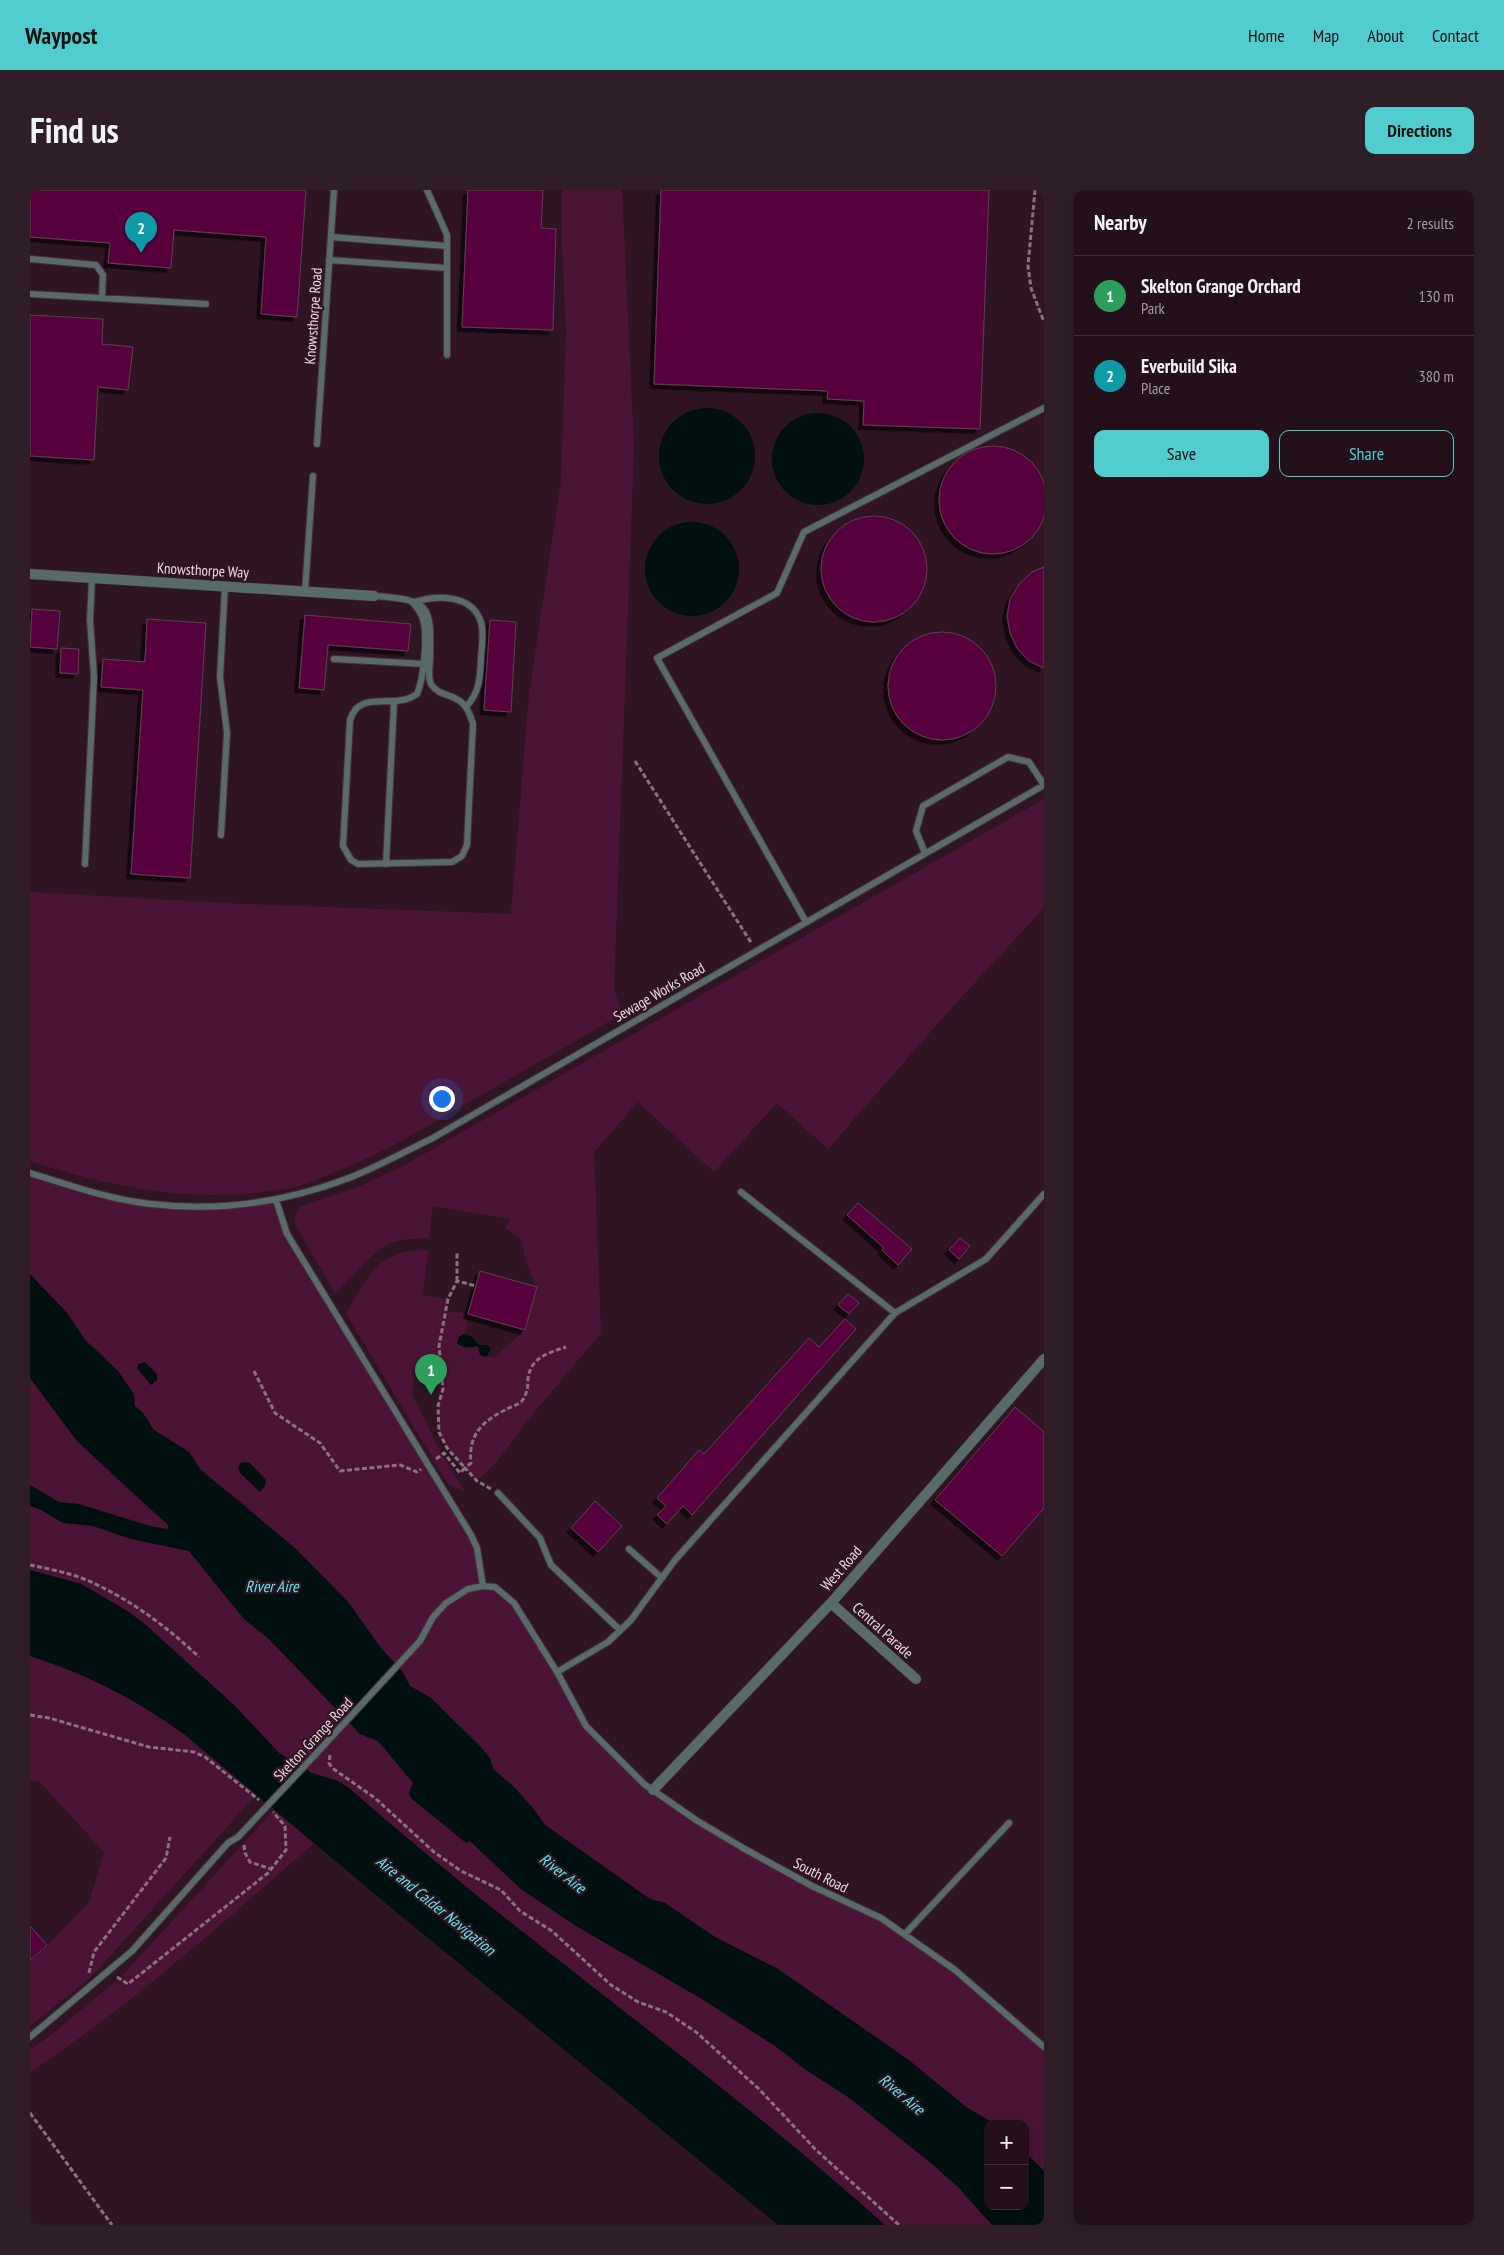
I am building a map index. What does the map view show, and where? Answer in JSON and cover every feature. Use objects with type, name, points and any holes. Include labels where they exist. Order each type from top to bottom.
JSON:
[{"type":"street","name":"Knowsthorpe Way","points":[[30,574],[374,596]]},
{"type":"street","name":"West Road","points":[[653,1790],[830,1603],[1044,1359]]},
{"type":"street","name":"Central Parade","points":[[830,1603],[916,1679]]},
{"type":"lane","name":"Knowsthorpe Road","points":[[317,444],[334,190]]},
{"type":"lane","points":[[426,190],[447,235],[447,355]]},
{"type":"lane","points":[[330,237],[447,246]]},
{"type":"lane","points":[[30,259],[96,265],[103,275],[102,298]]},
{"type":"lane","points":[[329,260],[447,268]]},
{"type":"lane","points":[[30,294],[206,304]]},
{"type":"lane","points":[[806,922],[657,658],[777,593],[804,532],[1044,408]]},
{"type":"lane","points":[[304,591],[313,476]]},
{"type":"lane","points":[[85,864],[94,677],[90,620],[92,579]]},
{"type":"lane","points":[[221,835],[226,734],[220,677],[225,586]]},
{"type":"lane","points":[[374,596],[404,598],[412,602],[422,615],[424,624],[426,664],[429,679],[436,690],[454,697],[466,707],[473,724],[465,851],[462,856],[452,862],[358,864],[351,860],[343,846],[352,714],[360,705],[366,702],[394,702],[410,699],[417,694],[426,664]]},
{"type":"lane","points":[[412,602],[428,597],[466,602],[475,611],[481,622],[480,679],[478,689],[466,707]]},
{"type":"lane","points":[[334,659],[426,664]]},
{"type":"lane","points":[[386,864],[394,702]]},
{"type":"lane","points":[[925,853],[916,831],[923,806],[1008,757],[1030,762],[1044,785]]},
{"type":"lane","name":"Sewage Works Road","points":[[30,1172],[105,1195],[151,1204],[216,1207],[276,1200],[349,1178],[431,1139],[1044,785]]},
{"type":"lane","points":[[741,1192],[895,1313]]},
{"type":"lane","points":[[276,1200],[288,1234],[471,1535],[477,1548],[483,1586],[495,1587],[514,1603],[557,1672],[608,1642],[631,1620],[675,1560],[895,1313],[986,1258],[1044,1194]]},
{"type":"lane","points":[[498,1493],[540,1538],[551,1565],[620,1630]]},
{"type":"lane","points":[[629,1549],[662,1578]]},
{"type":"lane","name":"Skelton Grange Road","points":[[30,2037],[132,1951],[228,1843],[238,1837],[420,1641],[433,1617],[446,1603],[468,1589],[483,1586]]},
{"type":"lane","name":"South Road","points":[[557,1672],[586,1726],[644,1784],[696,1820],[744,1848],[812,1886],[881,1918],[955,1970],[1044,2047]]},
{"type":"lane","points":[[904,1934],[1009,1823]]},
{"type":"path","points":[[1035,190],[1028,266],[1032,288],[1044,322]]},
{"type":"path","points":[[635,761],[756,950]]},
{"type":"path","points":[[457,1253],[457,1281],[448,1299],[440,1346],[443,1390],[438,1406],[438,1432],[447,1448],[465,1468],[477,1480],[498,1493]]},
{"type":"path","points":[[457,1281],[476,1286]]},
{"type":"path","points":[[254,1371],[275,1413],[320,1443],[340,1471],[400,1464],[417,1472],[444,1453],[460,1473],[470,1464],[473,1437],[484,1424],[521,1402],[527,1390],[530,1369],[542,1356],[566,1347]]},
{"type":"path","points":[[30,1564],[88,1580],[139,1608],[173,1633],[199,1657]]},
{"type":"path","points":[[30,1715],[49,1718],[149,1747],[194,1752],[205,1757],[266,1806]]},
{"type":"path","points":[[330,1754],[329,1763],[332,1768],[375,1798],[434,1852],[461,1871],[501,1890],[520,1911],[552,1931],[611,1985],[638,2002],[666,2012],[696,2032],[760,2090],[815,2149],[899,2225]]},
{"type":"path","points":[[109,1971],[128,1984],[272,1869],[286,1850],[286,1832],[282,1821],[272,1811]]},
{"type":"path","points":[[81,1995],[94,1952],[160,1868],[169,1850],[170,1837]]},
{"type":"path","points":[[244,1853],[250,1862],[272,1869]]},
{"type":"path","points":[[30,2113],[112,2225]]},
{"type":"shaded area","points":[[562,190],[622,190],[634,446],[614,989],[622,1014],[391,1147],[346,1168],[298,1186],[229,1195],[162,1192],[97,1180],[30,1161],[30,892],[244,904],[511,914],[529,694],[561,481],[566,330],[562,247]]},
{"type":"shaded area","points":[[1044,799],[1044,908],[946,1014],[828,1149],[777,1103],[714,1172],[638,1102],[594,1152],[601,1333],[526,1422],[498,1460],[477,1481],[449,1450],[440,1430],[438,1418],[443,1389],[415,1369],[412,1395],[442,1454],[465,1492],[448,1484],[346,1313],[369,1276],[386,1260],[397,1254],[428,1250],[423,1295],[448,1299],[447,1311],[464,1313],[468,1325],[464,1334],[459,1337],[478,1346],[481,1355],[494,1358],[525,1330],[537,1287],[527,1265],[521,1239],[505,1228],[511,1219],[433,1206],[429,1238],[403,1240],[385,1246],[370,1258],[335,1293],[295,1224],[295,1215],[299,1207],[358,1187],[403,1166]]},
{"type":"shaded area","points":[[30,1173],[151,1204],[216,1207],[276,1200],[287,1234],[471,1535],[483,1585],[495,1587],[514,1603],[586,1726],[644,1784],[743,1848],[881,1918],[955,1970],[1044,2047],[1044,2171],[1029,2156],[1029,2120],[988,2120],[966,2107],[910,2061],[778,1969],[715,1937],[665,1903],[650,1899],[545,1825],[514,1787],[493,1769],[490,1758],[431,1698],[410,1686],[402,1671],[270,1529],[241,1501],[221,1488],[200,1469],[189,1452],[154,1430],[143,1413],[135,1406],[134,1394],[101,1353],[86,1341],[67,1313],[30,1275]]},
{"type":"shaded area","points":[[30,1378],[77,1441],[136,1497],[163,1519],[244,1619],[269,1639],[360,1734],[378,1741],[414,1783],[409,1793],[470,1841],[521,1889],[576,1926],[702,1999],[775,2046],[806,2070],[848,2097],[931,2163],[959,2188],[992,2225],[885,2225],[753,2113],[549,1953],[349,1788],[338,1781],[312,1773],[279,1753],[234,1705],[129,1612],[81,1584],[30,1570]]},
{"type":"shaded area","points":[[30,1656],[91,1679],[149,1709],[191,1739],[256,1795],[90,1978],[30,2026],[30,1963],[89,1903],[104,1852],[39,1781],[30,1780]]},
{"type":"shaded area","points":[[274,1810],[314,1843],[176,1962],[104,2019],[30,2072],[30,2050],[121,1977]]},
{"type":"water","points":[[707,408],[725,412],[741,422],[751,438],[755,456],[751,474],[741,490],[725,500],[707,504],[689,500],[673,490],[663,474],[659,456],[663,438],[673,422],[689,412]]},
{"type":"water","points":[[809,413],[827,413],[844,420],[857,433],[864,450],[864,468],[857,485],[844,498],[827,505],[809,505],[792,498],[779,485],[772,468],[772,450],[779,433],[792,420]]},
{"type":"water","points":[[692,522],[710,526],[725,536],[735,551],[739,569],[735,587],[725,602],[710,612],[692,616],[674,612],[659,602],[649,587],[645,569],[649,551],[659,536],[674,526]]},
{"type":"water","name":"River Aire","points":[[30,1274],[67,1313],[86,1341],[118,1371],[134,1394],[135,1406],[143,1413],[154,1430],[189,1452],[200,1469],[296,1549],[348,1602],[381,1648],[402,1671],[410,1686],[431,1698],[480,1746],[490,1758],[493,1769],[514,1787],[545,1825],[650,1899],[665,1903],[715,1937],[778,1969],[910,2061],[966,2107],[988,2120],[984,2120],[984,2210],[1029,2210],[1029,2156],[1044,2171],[1044,2225],[992,2225],[959,2188],[931,2163],[848,2097],[806,2070],[775,2046],[702,1999],[576,1926],[521,1889],[470,1841],[466,1843],[411,1798],[409,1793],[413,1783],[378,1741],[360,1734],[269,1639],[244,1619],[189,1551],[131,1539],[93,1526],[63,1523],[30,1506],[30,1485],[59,1502],[79,1504],[150,1526],[167,1529],[169,1526],[77,1441],[30,1378]]},
{"type":"water","points":[[464,1334],[471,1336],[479,1345],[487,1345],[491,1349],[486,1357],[480,1355],[478,1346],[467,1348],[457,1343],[459,1337]]},
{"type":"water","points":[[145,1362],[157,1374],[157,1380],[151,1385],[137,1368],[139,1364]]},
{"type":"water","points":[[240,1463],[250,1463],[266,1480],[265,1486],[260,1492],[238,1469]]},
{"type":"water","name":"Aire and Calder Navigation","points":[[30,1570],[81,1584],[129,1612],[234,1705],[279,1753],[312,1773],[338,1781],[349,1788],[549,1953],[753,2113],[885,2225],[778,2225],[395,1911],[185,1735],[149,1710],[111,1689],[72,1671],[30,1656]]},
{"type":"building","points":[[30,190],[306,190],[297,317],[261,314],[266,237],[174,230],[171,268],[108,263],[110,243],[30,237]]},
{"type":"building","points":[[468,190],[543,190],[541,228],[556,229],[553,330],[462,327]]},
{"type":"building","points":[[661,190],[989,190],[980,429],[863,425],[864,401],[827,399],[828,391],[654,384]]},
{"type":"building","points":[[30,315],[103,319],[102,344],[133,347],[128,390],[98,387],[94,460],[30,456]]},
{"type":"building","points":[[993,446],[1014,450],[1031,462],[1043,479],[1047,500],[1043,521],[1031,538],[1014,550],[993,554],[972,550],[955,538],[943,521],[939,500],[943,479],[955,462],[972,450]]},
{"type":"building","points":[[874,516],[894,520],[912,531],[923,549],[927,569],[923,589],[912,607],[894,618],[874,622],[854,618],[836,607],[825,589],[821,569],[825,549],[836,531],[854,520]]},
{"type":"building","points":[[1044,567],[1044,668],[1029,661],[1017,648],[1010,633],[1007,616],[1010,599],[1019,584],[1032,572]]},
{"type":"building","points":[[32,609],[60,611],[57,649],[30,647]]},
{"type":"building","points":[[305,615],[411,624],[408,651],[328,645],[324,690],[299,688]]},
{"type":"building","points":[[147,619],[206,623],[190,878],[131,874],[143,690],[101,687],[103,659],[145,662]]},
{"type":"building","points":[[490,620],[516,622],[511,712],[484,710]]},
{"type":"building","points":[[942,632],[963,636],[980,648],[992,665],[996,686],[992,707],[980,724],[963,736],[942,740],[921,736],[904,724],[892,707],[888,686],[892,665],[904,648],[921,636]]},
{"type":"building","points":[[61,648],[79,649],[78,674],[60,673]]},
{"type":"building","points":[[858,1203],[912,1249],[898,1265],[882,1250],[884,1248],[847,1215]]},
{"type":"building","points":[[960,1238],[970,1246],[959,1259],[949,1250]]},
{"type":"building","points":[[480,1271],[537,1287],[525,1330],[468,1314]]},
{"type":"building","points":[[848,1294],[859,1303],[849,1314],[838,1305]]},
{"type":"building","points":[[845,1319],[856,1329],[692,1515],[683,1506],[667,1524],[657,1515],[666,1506],[657,1498],[699,1450],[704,1454],[809,1338],[819,1347]]},
{"type":"building","points":[[1015,1407],[1044,1432],[1044,1508],[1002,1556],[935,1500]]},
{"type":"building","points":[[595,1501],[622,1526],[598,1552],[571,1528]]},
{"type":"building","points":[[30,1926],[47,1945],[30,1961]]},
{"type":"place","name":"Everbuild Sika","points":[[141,253]]},
{"type":"place","name":"Skelton Grange Orchard","points":[[431,1395]]}]
